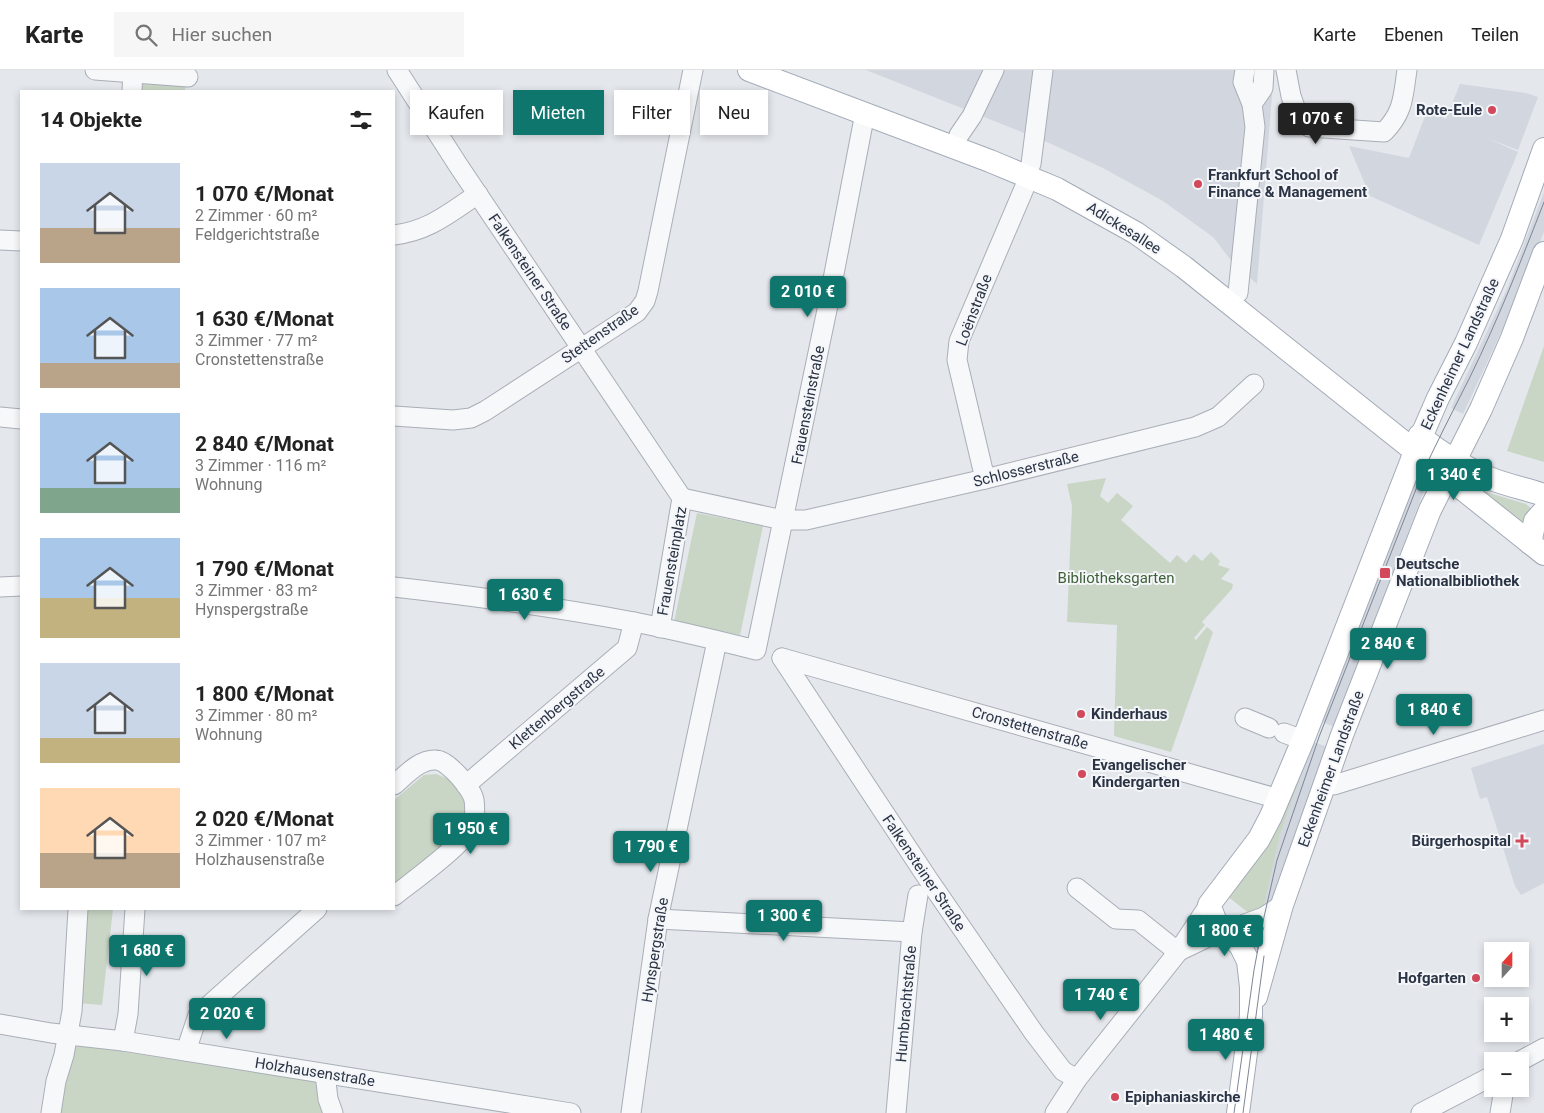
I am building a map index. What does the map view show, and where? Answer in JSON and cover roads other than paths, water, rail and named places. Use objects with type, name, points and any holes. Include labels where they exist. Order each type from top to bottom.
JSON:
[{"type":"main road","name":"Adickesallee","points":[[749,70],[865,113],[1030,170],[1111,202],[1178,246],[1257,310],[1359,387],[1418,444]]},
{"type":"main road","name":"Adickesallee","points":[[786,70],[959,135],[1030,170],[1161,250],[1450,469]]},
{"type":"main road","name":"Eckenheimer Landstraße","points":[[1238,1113],[1251,1014],[1251,987],[1248,961],[1241,947],[1216,922],[1210,905],[1259,839],[1278,799],[1286,734],[1512,239],[1544,149]]},
{"type":"main road","name":"Eckenheimer Landstraße","points":[[1251,1014],[1282,905],[1325,782],[1430,510],[1489,391],[1512,338],[1544,253]]},
{"type":"main road","points":[[1450,469],[1544,494]]},
{"type":"main road","points":[[1450,469],[1537,548]]},
{"type":"main road","points":[[1537,548],[1535,521],[1544,511]]},
{"type":"street","points":[[96,70],[133,78],[188,79]]},
{"type":"street","name":"Falkensteiner Straße","points":[[397,70],[682,498]]},
{"type":"street","name":"Stettenstraße","points":[[395,416],[453,420],[471,418],[486,411],[637,312],[645,301],[652,273],[693,70]]},
{"type":"street","points":[[959,135],[972,116],[994,70]]},
{"type":"street","name":"Loënstraße","points":[[985,479],[957,360],[959,341],[1030,170],[1042,70]]},
{"type":"street","points":[[1238,293],[1254,127],[1252,104],[1243,82],[1245,70]]},
{"type":"street","points":[[1252,104],[1263,88],[1264,70]]},
{"type":"street","points":[[1286,70],[1291,96],[1299,118],[1309,127],[1384,132],[1393,123],[1401,109],[1407,70]]},
{"type":"street","name":"Frauensteinstraße","points":[[783,520],[828,305],[865,113]]},
{"type":"street","points":[[395,235],[409,234],[426,228],[478,194]]},
{"type":"street","points":[[0,240],[20,241]]},
{"type":"street","name":"Schlosserstraße","points":[[783,520],[806,520],[985,479],[1196,427],[1218,417],[1254,384]]},
{"type":"street","points":[[0,417],[20,419]]},
{"type":"street","name":"Frauensteinplatz","points":[[682,498],[783,520],[756,650],[660,628],[682,498]]},
{"type":"street","points":[[0,587],[20,586]]},
{"type":"street","points":[[395,587],[467,595],[634,622],[660,628]]},
{"type":"street","name":"Klettenbergstraße","points":[[466,785],[627,648],[634,622]]},
{"type":"street","name":"Hynspergstraße","points":[[631,1113],[658,919],[717,641]]},
{"type":"street","name":"Falkensteiner Straße","points":[[782,658],[928,879],[1029,1025],[1063,1071],[1077,1079]]},
{"type":"street","name":"Cronstettenstraße","points":[[782,658],[1278,799]]},
{"type":"street","points":[[1245,718],[1286,734]]},
{"type":"street","points":[[1325,782],[1334,785],[1544,720]]},
{"type":"street","points":[[395,784],[420,764],[435,760],[444,762],[466,785],[474,800],[473,825],[462,840],[395,895]]},
{"type":"street","points":[[1077,888],[1116,919],[1138,920],[1178,952]]},
{"type":"street","name":"Humbrachtstraße","points":[[896,1113],[912,932],[918,895]]},
{"type":"street","points":[[1055,1113],[1077,1079],[1178,952],[1210,905]]},
{"type":"street","points":[[1178,952],[1264,917],[1282,905]]},
{"type":"street","points":[[51,1113],[56,1081],[72,1011],[78,910]]},
{"type":"street","points":[[123,1041],[128,1014],[135,910]]},
{"type":"street","points":[[186,1051],[198,1015],[316,910]]},
{"type":"street","points":[[658,919],[912,932]]},
{"type":"street","name":"Holzhausenstraße","points":[[0,1024],[123,1041],[571,1113]]},
{"type":"street","points":[[1529,1056],[1544,1048]]},
{"type":"street","points":[[325,1074],[328,1099],[333,1113]]},
{"type":"street","points":[[1421,1113],[1484,1080]]},
{"type":"street","points":[[1500,1113],[1503,1097]]},
{"type":"tram line","points":[[1234,1113],[1254,970],[1277,860],[1319,737],[1420,479],[1490,334],[1544,202]]},
{"type":"tram line","points":[[1243,1113],[1264,956]]},
{"type":"place","name":"Rote-Eule","points":[[1492,110]]},
{"type":"place","name":"Frankfurt School of Finance & Management","points":[[1198,184]]},
{"type":"place","name":"Deutsche Nationalbibliothek","points":[[1385,573]]},
{"type":"place","name":"Kinderhaus","points":[[1081,714]]},
{"type":"place","name":"Evangelischer Kindergarten","points":[[1082,774]]},
{"type":"place","name":"Bürgerhospital","points":[[1522,841]]},
{"type":"place","name":"Hofgarten","points":[[1476,978]]},
{"type":"place","name":"Epiphaniaskirche","points":[[1115,1097]]},
{"type":"park label","name":"Bibliotheksgarten","points":[[1116,578]]}]
